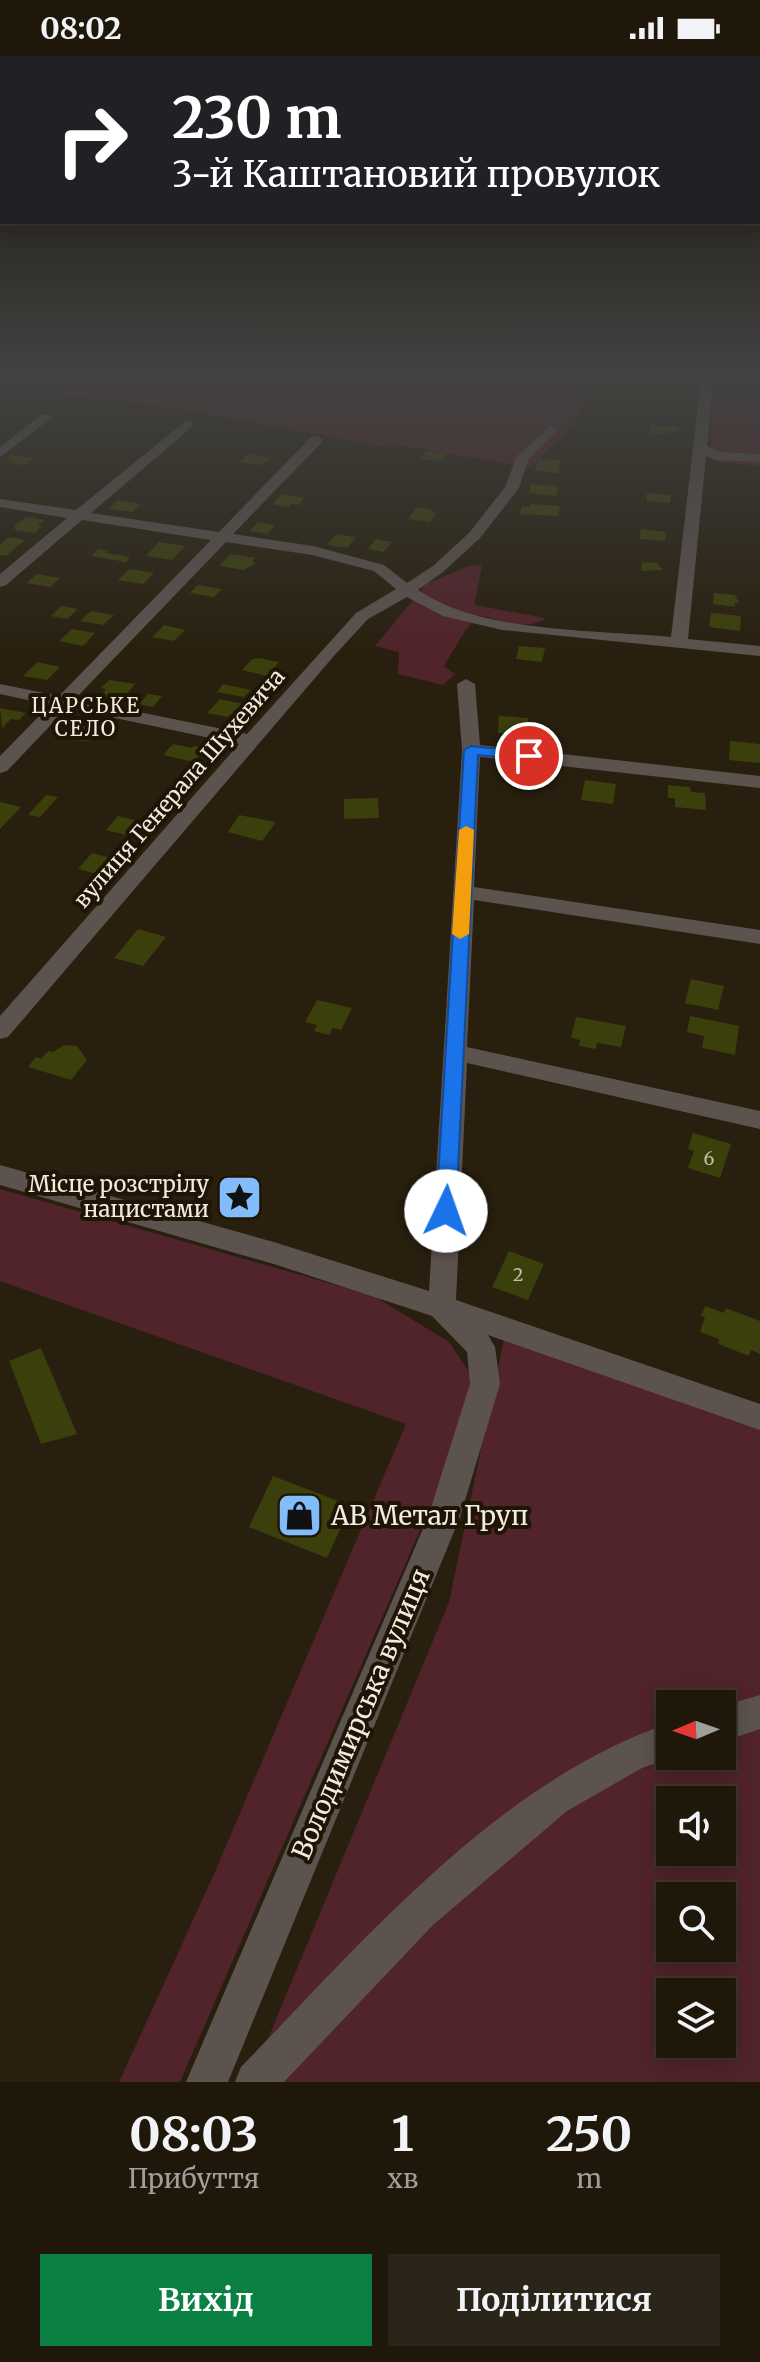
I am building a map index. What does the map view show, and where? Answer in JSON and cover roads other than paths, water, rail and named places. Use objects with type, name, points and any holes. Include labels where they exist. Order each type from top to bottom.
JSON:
[{"type":"street","points":[[0,582],[137,467]]},
{"type":"street","points":[[0,767],[291,467]]},
{"type":"street","name":"вулиця Генерала Шухевича","points":[[0,1031],[362,616],[438,569],[475,535],[512,488],[519,467]]},
{"type":"street","points":[[679,643],[697,467]]},
{"type":"street","points":[[0,503],[313,551],[379,568],[419,600],[513,628],[760,651]]},
{"type":"street","points":[[442,1307],[471,750],[466,684]]},
{"type":"street","points":[[0,689],[253,741]]},
{"type":"street","points":[[471,750],[760,782]]},
{"type":"street","points":[[463,892],[760,937]]},
{"type":"street","points":[[453,1052],[760,1120]]},
{"type":"street","points":[[0,1175],[277,1254],[442,1307],[760,1417]]},
{"type":"street","name":"Володимирська вулиця","points":[[207,2082],[444,1517],[485,1384],[481,1347],[442,1307]]},
{"type":"street","points":[[736,1720],[760,1712]]},
{"type":"street","points":[[256,2082],[419,1911],[554,1798],[634,1753],[656,1746]]},
{"type":"place","name":"Місце розстрілу нацистами","points":[[240,1197]]},
{"type":"place","name":"АВ Метал Груп","points":[[300,1516]]},
{"type":"district","name":"ЦАРСЬКЕ СЕЛО","points":[[86,718]]}]
